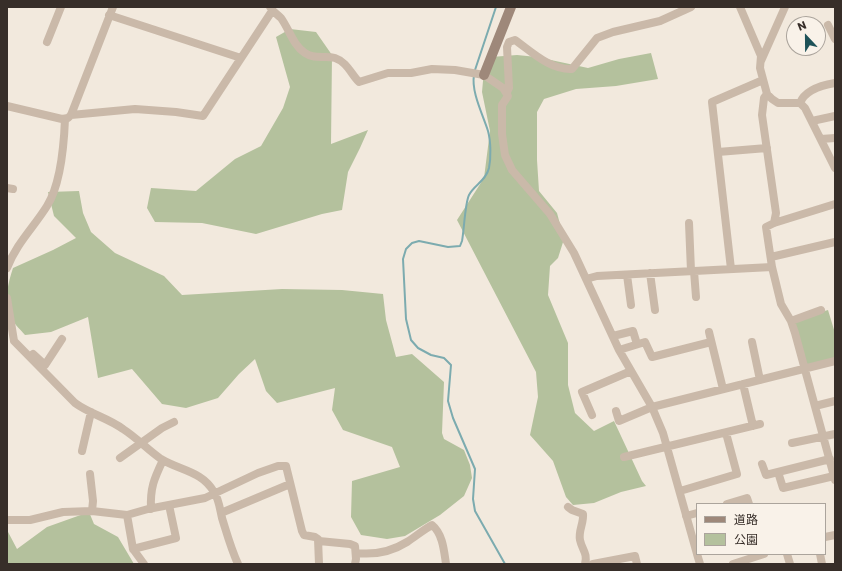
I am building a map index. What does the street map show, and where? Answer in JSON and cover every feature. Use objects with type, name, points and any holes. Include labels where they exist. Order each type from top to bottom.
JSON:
[{"type":"street","points":[[47,42],[61,7]]},
{"type":"street","points":[[484,75],[511,7]]},
{"type":"street","points":[[691,7],[660,22],[613,32],[597,38],[572,69],[564,70],[551,65],[514,40],[509,42],[507,47],[509,88],[507,92],[508,96],[502,105],[502,134],[504,154],[512,170],[550,214],[574,253],[619,350],[652,407],[668,448],[696,551]]},
{"type":"street","points":[[740,7],[761,56],[760,64],[767,94],[772,100],[778,103],[800,103],[805,108],[821,139],[832,154],[835,168]]},
{"type":"street","points":[[760,64],[785,7]]},
{"type":"street","points":[[7,106],[68,117],[135,109],[176,112],[203,116],[271,9],[280,17],[297,45],[305,53],[314,57],[336,59],[347,66],[359,82],[388,73],[411,73],[432,69],[455,70],[484,75],[507,92]]},
{"type":"street","points":[[7,268],[12,256],[48,205],[63,155],[68,117],[111,11],[241,58]]},
{"type":"street","points":[[828,26],[835,39]]},
{"type":"street","points":[[731,269],[712,102],[763,80]]},
{"type":"street","points":[[800,103],[801,99],[809,92],[827,84],[835,83]]},
{"type":"street","points":[[767,94],[764,98],[762,115],[776,213],[774,223]]},
{"type":"street","points":[[812,121],[835,116]]},
{"type":"street","points":[[821,139],[835,138]]},
{"type":"street","points":[[718,152],[767,148]]},
{"type":"street","points":[[778,472],[783,488],[834,478],[824,436],[795,333],[791,320],[781,304],[772,267],[766,227],[774,223],[835,204]]},
{"type":"street","points":[[689,224],[696,297]]},
{"type":"street","points":[[771,257],[835,242]]},
{"type":"street","points":[[586,279],[597,276],[627,274],[772,267]]},
{"type":"street","points":[[650,273],[655,310]]},
{"type":"street","points":[[627,274],[631,305]]},
{"type":"street","points":[[7,298],[10,342],[75,403],[124,429],[140,444],[163,460],[205,479],[215,494],[230,545],[238,564]]},
{"type":"street","points":[[791,320],[821,310]]},
{"type":"street","points":[[613,336],[633,331],[637,344]]},
{"type":"street","points":[[709,332],[723,389]]},
{"type":"street","points":[[10,342],[21,343],[45,364],[62,339]]},
{"type":"street","points":[[619,350],[645,342],[652,357],[711,342]]},
{"type":"street","points":[[752,342],[760,380]]},
{"type":"street","points":[[616,411],[619,421],[652,407],[835,361]]},
{"type":"street","points":[[592,415],[582,392],[631,371]]},
{"type":"street","points":[[624,457],[668,448],[756,425],[743,384]]},
{"type":"street","points":[[815,406],[835,401]]},
{"type":"street","points":[[82,451],[90,412]]},
{"type":"street","points":[[120,458],[162,428],[174,422]]},
{"type":"street","points":[[680,492],[737,474],[726,433]]},
{"type":"street","points":[[792,443],[835,434]]},
{"type":"street","points":[[762,464],[766,475],[830,459]]},
{"type":"street","points":[[151,509],[150,494],[153,481],[163,460]]},
{"type":"street","points":[[7,520],[30,520],[63,512],[92,511],[127,515],[205,498],[258,473],[278,466],[286,466],[304,535],[315,537],[319,540],[355,546],[355,564]]},
{"type":"street","points":[[90,474],[92,511]]},
{"type":"street","points":[[221,513],[290,484]]},
{"type":"street","points":[[730,503],[747,498],[749,503]]},
{"type":"street","points":[[133,549],[176,538],[169,505]]},
{"type":"street","points":[[568,507],[583,514],[584,519],[579,538],[587,558],[585,564]]},
{"type":"street","points":[[686,516],[696,513]]},
{"type":"street","points":[[127,515],[133,549],[144,564]]},
{"type":"street","points":[[356,552],[371,553],[391,550],[407,542],[432,524],[440,536],[446,564]]},
{"type":"street","points":[[319,540],[319,564]]},
{"type":"street","points":[[733,564],[761,555]]},
{"type":"street","points":[[593,564],[635,556],[637,564]]},
{"type":"green space","points":[[290,29],[316,32],[332,55],[331,144],[368,130],[348,172],[342,210],[322,214],[256,234],[202,223],[155,222],[147,208],[151,188],[196,191],[235,159],[261,146],[283,108],[290,87],[276,37]]},
{"type":"green space","points":[[651,53],[658,79],[616,86],[576,89],[544,99],[537,112],[537,160],[539,191],[557,213],[564,239],[558,258],[550,266],[548,295],[568,343],[568,385],[575,413],[594,431],[614,421],[642,481],[646,486],[621,492],[594,503],[573,505],[566,497],[553,461],[530,435],[538,397],[536,372],[457,220],[484,178],[490,131],[482,92],[484,70],[491,57],[517,55],[537,57],[588,68],[619,59]]},
{"type":"green space","points":[[79,191],[83,213],[91,232],[115,253],[164,276],[182,295],[282,289],[342,290],[383,294],[386,320],[396,357],[412,354],[444,382],[442,433],[444,439],[464,450],[470,465],[472,478],[464,496],[440,515],[405,536],[387,539],[361,535],[351,517],[352,481],[400,467],[392,447],[343,430],[332,410],[335,388],[277,403],[266,391],[255,359],[239,374],[218,398],[186,408],[162,404],[132,369],[98,378],[88,317],[51,332],[25,335],[12,320],[8,309],[7,291],[13,268],[76,238],[54,216],[48,192]]},
{"type":"green space","points":[[828,310],[835,333],[835,361],[804,369],[791,321]]},
{"type":"green space","points":[[89,512],[94,524],[118,537],[134,564],[7,564],[7,530],[17,549],[47,527]]},
{"type":"waterway","points":[[475,70],[496,7]]},
{"type":"waterway","points":[[474,75],[474,89],[489,135],[489,168],[483,180],[469,195],[466,204],[462,241],[460,246],[448,247],[419,241],[412,243],[406,249],[403,259],[406,319],[411,340],[418,348],[431,355],[444,358],[451,365],[448,401],[453,418],[475,469],[473,499],[475,511],[505,564]]}]
